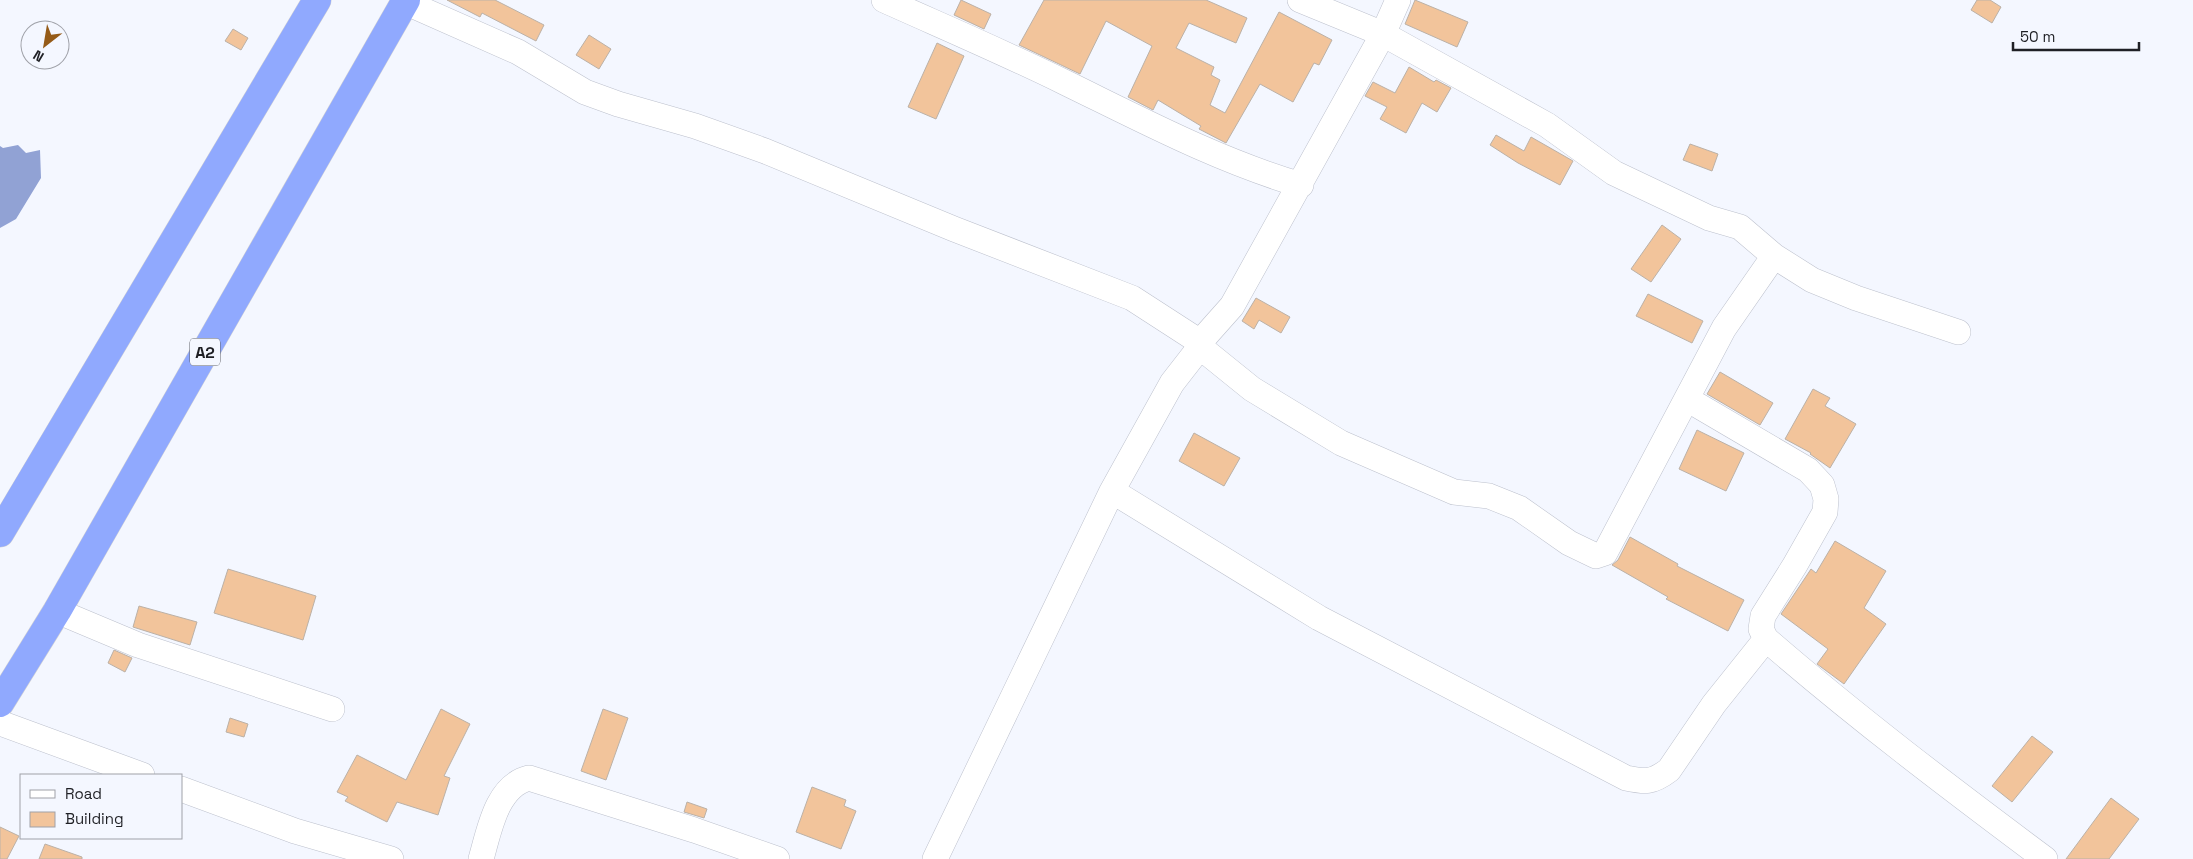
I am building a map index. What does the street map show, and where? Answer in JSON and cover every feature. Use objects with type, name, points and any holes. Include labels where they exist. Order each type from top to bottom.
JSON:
[{"type":"highway","points":[[0,534],[317,0]]},
{"type":"highway","name":"A2","points":[[0,703],[57,611],[406,1]]},
{"type":"street","points":[[884,0],[1063,81],[1165,133],[1256,172],[1301,185]]},
{"type":"street","points":[[1300,0],[1383,34],[1547,125],[1614,173],[1709,218],[1740,227],[1774,256],[1812,280],[1856,298],[1958,332]]},
{"type":"street","points":[[935,859],[1112,491],[1172,383],[1232,306],[1301,185],[1383,34],[1398,0]]},
{"type":"street","points":[[406,1],[518,52],[585,92],[618,104],[695,126],[765,151],[954,229],[1132,298],[1200,345],[1252,389],[1340,443],[1454,492],[1488,496],[1519,508],[1569,543],[1596,556],[1605,553],[1724,328],[1774,256]]},
{"type":"street","points":[[1687,399],[1808,470],[1822,485],[1826,499],[1825,512],[1763,616],[1761,629],[1766,639],[1826,691],[1964,799],[2045,859]]},
{"type":"street","points":[[1112,491],[1320,618],[1626,778],[1645,782],[1659,778],[1669,770],[1714,704],[1766,639]]},
{"type":"street","points":[[57,611],[138,645],[332,709]]},
{"type":"street","points":[[0,723],[139,774]]},
{"type":"street","points":[[481,859],[497,808],[508,791],[520,780],[529,778],[694,830],[777,859]]},
{"type":"street","points":[[182,789],[296,831],[391,859]]},
{"type":"water","points":[[18,145],[26,153],[40,150],[41,178],[16,219],[0,228],[0,146],[3,148]]},
{"type":"building","points":[[447,0],[495,0],[544,25],[536,41],[482,13],[480,17]]},
{"type":"building","points":[[961,0],[991,14],[984,29],[954,15]]},
{"type":"building","points":[[1044,0],[1206,0],[1247,18],[1236,43],[1189,23],[1176,48],[1214,67],[1211,75],[1220,80],[1210,105],[1225,113],[1279,12],[1332,40],[1319,65],[1314,63],[1293,102],[1260,84],[1226,143],[1199,129],[1201,126],[1158,100],[1153,110],[1128,97],[1152,46],[1106,21],[1080,74],[1019,45]]},
{"type":"building","points":[[1415,0],[1468,22],[1457,47],[1405,24]]},
{"type":"building","points":[[1977,0],[1990,0],[2001,7],[1992,23],[1971,10]]},
{"type":"building","points":[[233,29],[248,38],[241,50],[225,41]]},
{"type":"building","points":[[589,35],[611,49],[599,69],[576,55]]},
{"type":"building","points":[[937,43],[964,56],[936,119],[908,107]]},
{"type":"building","points":[[1409,67],[1434,82],[1436,80],[1451,88],[1437,112],[1422,103],[1406,133],[1380,119],[1387,107],[1365,96],[1373,82],[1395,93]]},
{"type":"building","points":[[1496,135],[1524,151],[1531,137],[1573,161],[1560,185],[1518,163],[1490,145]]},
{"type":"building","points":[[1690,144],[1718,154],[1712,171],[1683,160]]},
{"type":"building","points":[[1662,225],[1681,239],[1651,282],[1631,269]]},
{"type":"building","points":[[1648,294],[1703,321],[1692,343],[1636,316]]},
{"type":"building","points":[[1256,298],[1290,317],[1281,333],[1259,320],[1254,329],[1242,321]]},
{"type":"building","points":[[1720,372],[1773,403],[1760,425],[1707,394]]},
{"type":"building","points":[[1813,389],[1830,398],[1825,406],[1856,424],[1830,468],[1811,453],[1785,439]]},
{"type":"building","points":[[1697,430],[1744,453],[1726,491],[1679,469]]},
{"type":"building","points":[[1194,433],[1240,458],[1224,486],[1179,461]]},
{"type":"building","points":[[1630,537],[1678,564],[1677,566],[1744,600],[1728,631],[1666,599],[1668,597],[1612,565],[1618,560]]},
{"type":"building","points":[[1835,541],[1886,571],[1864,608],[1886,624],[1844,684],[1817,664],[1828,649],[1781,614],[1811,569],[1816,573]]},
{"type":"building","points":[[228,569],[316,596],[303,640],[214,613]]},
{"type":"building","points":[[139,606],[197,622],[190,645],[133,627]]},
{"type":"building","points":[[114,650],[132,658],[125,672],[108,663]]},
{"type":"building","points":[[441,709],[470,724],[444,776],[450,778],[438,815],[397,802],[387,822],[345,801],[348,797],[337,792],[357,755],[406,780]]},
{"type":"building","points":[[603,709],[628,718],[606,780],[581,771]]},
{"type":"building","points":[[230,718],[248,724],[244,737],[226,732]]},
{"type":"building","points":[[2032,736],[2053,752],[2012,802],[1992,786]]},
{"type":"building","points":[[812,787],[846,800],[844,806],[856,811],[841,849],[796,832]]},
{"type":"building","points":[[2111,798],[2139,819],[2109,859],[2066,859]]},
{"type":"building","points":[[687,802],[707,809],[704,818],[684,812]]},
{"type":"building","points":[[0,827],[19,836],[7,859],[0,859]]},
{"type":"building","points":[[45,844],[82,857],[82,859],[39,859]]}]
